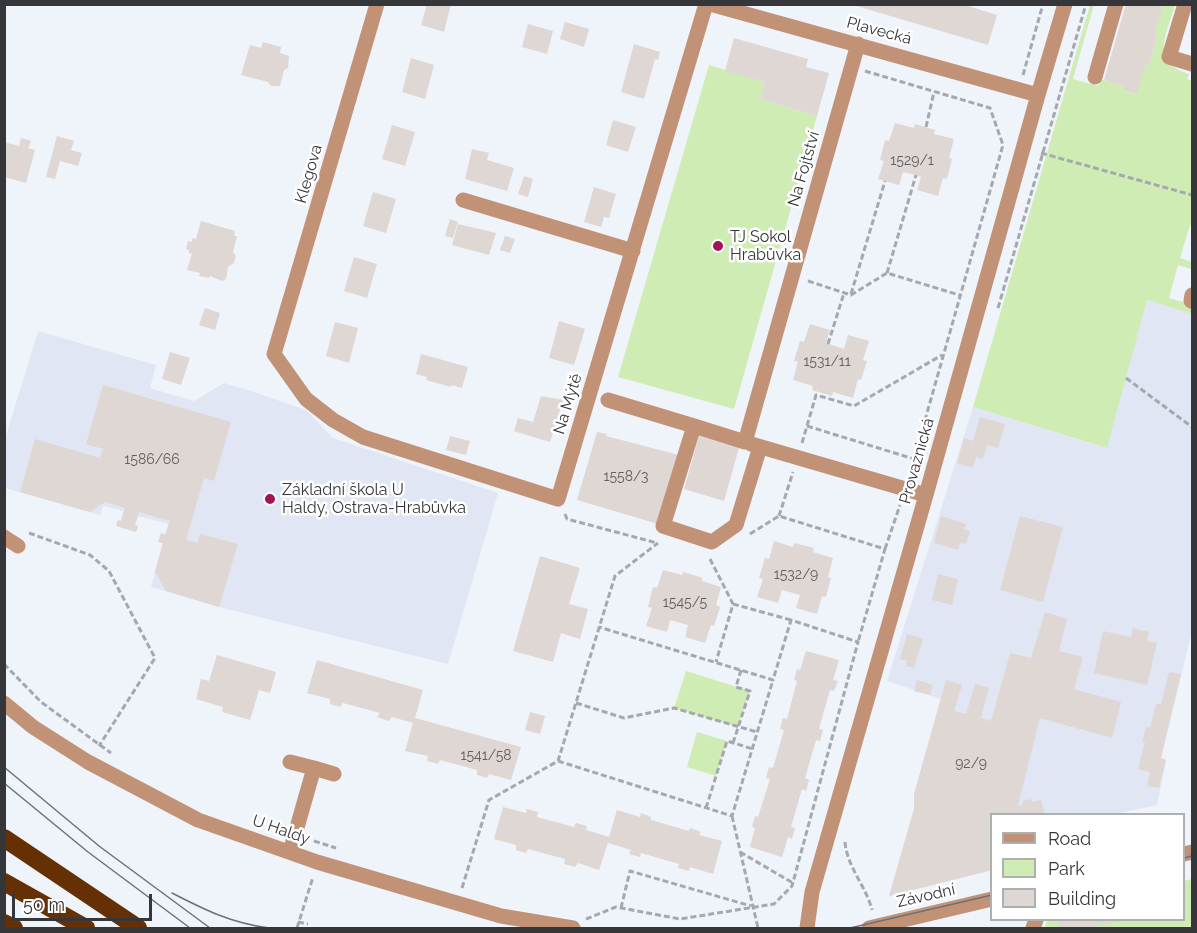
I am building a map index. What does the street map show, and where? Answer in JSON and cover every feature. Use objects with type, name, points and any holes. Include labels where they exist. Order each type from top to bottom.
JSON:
[{"type":"highway","points":[[4,838],[138,928]]},
{"type":"highway","points":[[4,882],[86,928]]},
{"type":"highway","points":[[4,923],[14,928]]},
{"type":"street","name":"Klegova","points":[[377,4],[274,354],[306,399],[333,420],[363,437],[558,499]]},
{"type":"street","name":"Plavecká","points":[[708,4],[1038,94]]},
{"type":"street","name":"Na Mýtě","points":[[558,499],[708,4]]},
{"type":"street","name":"Provaznická","points":[[807,928],[812,892],[1065,4]]},
{"type":"street","points":[[1095,77],[1116,4]]},
{"type":"street","points":[[1185,4],[1169,57],[1192,64]]},
{"type":"street","name":"Na Fojtství","points":[[694,426],[663,526],[712,542],[736,525],[752,444],[792,276],[858,44]]},
{"type":"street","points":[[463,200],[633,251]]},
{"type":"street","points":[[608,400],[926,495]]},
{"type":"street","points":[[4,537],[18,546]]},
{"type":"street","name":"U Haldy","points":[[4,703],[42,733],[88,762],[198,820],[290,852],[501,916],[578,925]]},
{"type":"street","points":[[290,762],[334,774]]},
{"type":"street","points":[[290,852],[314,768]]},
{"type":"street","name":"Závodní","points":[[872,928],[990,899]]},
{"type":"path","points":[[1022,76],[1043,6],[1036,4]]},
{"type":"path","points":[[996,312],[1086,4]]},
{"type":"path","points":[[578,925],[616,907],[680,919],[774,904],[793,883],[858,642],[914,459],[1003,145],[990,108],[852,67]]},
{"type":"path","points":[[926,128],[934,92]]},
{"type":"path","points":[[1023,148],[1192,195]]},
{"type":"path","points":[[792,276],[851,295],[887,273],[916,175]]},
{"type":"path","points":[[851,295],[885,181]]},
{"type":"path","points":[[887,273],[959,295]]},
{"type":"path","points":[[828,344],[844,293]]},
{"type":"path","points":[[816,395],[854,406],[942,355]]},
{"type":"path","points":[[1126,378],[1192,427]]},
{"type":"path","points":[[807,426],[914,459]]},
{"type":"path","points":[[462,888],[489,800],[558,760],[615,576],[658,543],[567,519],[558,499]]},
{"type":"path","points":[[749,534],[779,516],[885,549]]},
{"type":"path","points":[[26,532],[90,555],[109,571],[155,658],[99,746]]},
{"type":"path","points":[[710,559],[734,604],[716,662]]},
{"type":"path","points":[[734,604],[858,642]]},
{"type":"path","points":[[758,928],[732,816],[791,621]]},
{"type":"path","points":[[599,627],[773,680]]},
{"type":"path","points":[[4,664],[41,702],[119,759]]},
{"type":"path","points":[[733,743],[750,691],[736,687],[741,670]]},
{"type":"path","points":[[576,703],[624,718],[674,708],[757,732]]},
{"type":"path","points":[[706,808],[728,741],[753,749]]},
{"type":"path","points":[[558,760],[732,816]]},
{"type":"path","points":[[844,834],[846,852],[869,897],[872,928]]},
{"type":"path","points":[[294,835],[339,849]]},
{"type":"path","points":[[740,852],[793,883]]},
{"type":"path","points":[[621,908],[630,871],[753,907]]},
{"type":"path","points":[[297,928],[314,873]]},
{"type":"path","points":[[298,922],[308,924]]},
{"type":"shaded area","points":[[1147,300],[1192,314],[1192,631],[1161,758],[1166,760],[1157,805],[1120,813],[990,813],[989,871],[889,896],[914,809],[914,794],[941,699],[887,681],[973,407],[1106,448]]},
{"type":"shaded area","name":"Základní škola U Haldy, Ostrava-Hrabůvka","points":[[38,331],[156,365],[150,388],[194,401],[224,383],[248,390],[306,410],[333,438],[498,493],[448,664],[219,607],[151,587],[163,543],[158,542],[161,533],[166,534],[168,524],[138,516],[135,525],[138,526],[136,532],[116,526],[118,520],[121,521],[123,511],[103,506],[100,515],[5,488],[5,439]]},
{"type":"green space","points":[[1090,5],[1094,5],[1073,79],[1098,86],[1101,80],[1104,80],[1124,86],[1123,90],[1136,94],[1146,64],[1149,65],[1157,36],[1154,34],[1161,5],[1175,5],[1165,36],[1165,55],[1177,69],[1189,74],[1187,79],[1192,81],[1192,226],[1190,225],[1180,258],[1192,262],[1191,269],[1178,265],[1169,298],[1192,305],[1192,314],[1147,300],[1107,448],[973,407]]},
{"type":"green space","name":"TJ Sokol Hrabůvka","points":[[709,65],[765,82],[760,99],[817,116],[734,409],[618,377]]},
{"type":"green space","points":[[686,671],[750,691],[738,727],[674,708]]},
{"type":"green space","points":[[697,732],[727,741],[716,776],[687,767]]},
{"type":"green space","points":[[1192,879],[1192,928],[1045,928],[1047,921],[1185,921],[1185,881]]},
{"type":"building","points":[[427,4],[451,4],[444,32],[421,25]]},
{"type":"building","points":[[850,4],[962,4],[997,15],[988,45]]},
{"type":"building","points":[[1126,4],[1163,5],[1154,34],[1157,36],[1149,65],[1146,64],[1137,94],[1123,90],[1124,86],[1104,80]]},
{"type":"building","points":[[565,22],[589,29],[584,47],[560,39]]},
{"type":"building","points":[[528,24],[553,31],[547,54],[522,47]]},
{"type":"building","points":[[734,38],[808,59],[806,67],[829,73],[817,116],[760,99],[765,82],[725,71]]},
{"type":"building","points":[[263,42],[281,47],[280,53],[289,56],[288,68],[284,70],[280,86],[271,86],[268,82],[241,75],[250,45],[261,48]]},
{"type":"building","points":[[634,44],[660,52],[658,60],[655,59],[644,99],[621,92]]},
{"type":"building","points":[[411,58],[434,65],[425,99],[402,92]]},
{"type":"building","points":[[613,120],[636,127],[628,152],[606,145]]},
{"type":"building","points":[[895,123],[914,128],[915,124],[935,130],[934,134],[954,139],[947,179],[943,178],[938,196],[917,190],[921,177],[916,175],[903,172],[899,185],[878,179],[884,161],[880,160],[885,140],[889,141]]},
{"type":"building","points":[[392,125],[415,132],[405,166],[382,159]]},
{"type":"building","points":[[57,136],[74,141],[71,150],[82,153],[78,166],[60,161],[55,179],[46,177]]},
{"type":"building","points":[[21,138],[31,141],[28,148],[35,150],[26,183],[4,177],[4,142],[19,146]]},
{"type":"building","points":[[472,149],[489,153],[487,160],[514,168],[507,191],[465,179]]},
{"type":"building","points":[[524,176],[533,179],[528,197],[518,194]]},
{"type":"building","points":[[594,187],[616,194],[609,218],[604,217],[601,227],[584,222]]},
{"type":"building","points":[[373,192],[396,199],[386,233],[363,226]]},
{"type":"building","points":[[450,219],[458,222],[453,238],[445,236]]},
{"type":"building","points":[[201,221],[235,231],[234,236],[237,236],[233,252],[236,256],[234,263],[228,267],[226,279],[222,281],[210,276],[209,278],[199,276],[200,273],[187,270],[192,254],[186,249],[188,241],[192,242],[192,238],[196,239]]},
{"type":"building","points":[[458,224],[496,233],[489,255],[452,245]]},
{"type":"building","points":[[505,236],[515,239],[510,253],[500,250]]},
{"type":"building","points":[[354,257],[377,264],[367,298],[344,291]]},
{"type":"building","points":[[205,308],[220,313],[215,330],[199,325]]},
{"type":"building","points":[[559,321],[585,329],[574,365],[549,358]]},
{"type":"building","points":[[335,322],[358,328],[349,363],[326,356]]},
{"type":"building","points":[[810,324],[830,330],[826,343],[844,349],[848,335],[869,341],[863,360],[867,361],[861,380],[858,379],[853,398],[833,392],[832,396],[812,390],[813,386],[793,380],[798,362],[794,361],[800,341],[804,342]]},
{"type":"building","points":[[170,352],[190,358],[181,385],[162,379]]},
{"type":"building","points":[[421,354],[468,367],[462,388],[426,380],[427,377],[416,374]]},
{"type":"building","points":[[103,385],[231,422],[214,481],[204,478],[186,540],[198,543],[200,534],[238,544],[219,607],[166,591],[155,571],[163,543],[158,542],[161,533],[165,535],[170,521],[139,512],[135,525],[138,526],[136,532],[116,526],[118,520],[121,521],[125,508],[105,502],[90,512],[20,492],[35,439],[100,458],[103,449],[86,444]]},
{"type":"building","points":[[541,396],[563,400],[550,442],[514,431],[518,418],[533,422]]},
{"type":"building","points":[[980,417],[1005,424],[998,448],[987,445],[983,459],[976,457],[973,468],[957,463],[964,438],[973,441]]},
{"type":"building","points":[[597,432],[679,455],[658,524],[577,500]]},
{"type":"building","points":[[450,436],[470,441],[466,455],[446,450]]},
{"type":"building","points":[[699,436],[739,448],[724,501],[684,489]]},
{"type":"building","points":[[941,516],[966,524],[964,529],[970,531],[966,544],[960,543],[958,550],[934,543]]},
{"type":"building","points":[[1020,516],[1063,527],[1043,602],[1000,590]]},
{"type":"building","points":[[774,541],[793,547],[794,543],[814,548],[813,552],[833,558],[826,597],[822,596],[817,614],[796,608],[800,595],[782,590],[778,603],[757,597],[763,579],[759,578],[765,558],[769,559]]},
{"type":"building","points":[[540,556],[580,568],[569,604],[588,609],[580,639],[561,633],[553,662],[513,651]]},
{"type":"building","points":[[663,570],[682,575],[683,572],[721,587],[716,605],[720,607],[705,643],[685,637],[688,625],[670,620],[667,632],[646,626],[652,608],[648,607],[653,587],[657,588]]},
{"type":"building","points":[[938,574],[958,579],[952,605],[932,600]]},
{"type":"building","points":[[1045,612],[1067,619],[1059,651],[1083,657],[1074,689],[1121,702],[1112,738],[1040,718],[1018,806],[1022,805],[1023,801],[1041,800],[1045,813],[990,813],[990,871],[889,896],[914,809],[914,794],[946,680],[962,685],[954,711],[966,714],[975,684],[989,688],[981,718],[991,721],[1010,653],[1031,658]]},
{"type":"building","points":[[1133,628],[1149,632],[1147,641],[1157,643],[1147,685],[1094,673],[1103,631],[1131,637]]},
{"type":"building","points":[[907,634],[923,639],[914,668],[906,666],[907,661],[900,659]]},
{"type":"building","points":[[806,651],[839,660],[833,680],[838,681],[834,691],[830,690],[819,729],[823,730],[820,741],[816,740],[805,778],[809,780],[806,791],[802,789],[791,827],[795,828],[792,839],[788,837],[782,857],[750,847],[755,828],[752,827],[755,816],[758,817],[770,779],[766,778],[769,767],[773,768],[784,730],[780,729],[783,718],[787,719],[797,681],[794,680],[797,669],[800,670]]},
{"type":"building","points":[[217,655],[276,672],[270,693],[259,690],[250,720],[222,712],[223,707],[196,699],[201,679],[209,681]]},
{"type":"building","points":[[317,660],[423,690],[415,718],[521,747],[511,780],[489,774],[487,778],[477,775],[477,770],[440,760],[438,764],[427,761],[428,756],[405,751],[413,723],[392,717],[389,721],[377,717],[380,713],[343,703],[340,707],[330,704],[330,699],[307,693]]},
{"type":"building","points":[[1169,672],[1181,674],[1161,758],[1166,760],[1159,788],[1147,786],[1150,772],[1138,769],[1145,742],[1142,742],[1146,727],[1150,728],[1156,704],[1161,704]]},
{"type":"building","points":[[917,680],[933,685],[930,695],[914,691]]},
{"type":"building","points":[[530,712],[545,716],[540,734],[525,730]]},
{"type":"building","points":[[503,807],[526,813],[527,809],[538,812],[537,817],[574,827],[576,823],[587,826],[586,830],[609,837],[617,810],[640,817],[641,813],[651,817],[651,820],[689,831],[690,828],[701,832],[699,835],[722,841],[713,874],[690,867],[689,871],[678,868],[679,864],[641,853],[640,857],[629,854],[631,850],[608,843],[599,870],[578,863],[575,867],[564,864],[565,859],[528,849],[526,853],[516,850],[516,845],[494,839]]},
{"type":"building","points":[[1057,921],[1121,921],[1090,928],[1059,928]]},
{"type":"tram line","points":[[4,767],[99,846],[210,928]]},
{"type":"tram line","points":[[4,783],[88,852],[190,928]]},
{"type":"tram line","points":[[1185,858],[1192,856]]},
{"type":"tram line","points":[[172,893],[219,915],[242,923],[269,928]]},
{"type":"tram line","points":[[850,928],[990,895]]},
{"type":"place","name":"TJ Sokol Hrabůvka","points":[[718,246]]},
{"type":"place","name":"Základní škola U Haldy, Ostrava-Hrabůvka","points":[[270,499]]}]
